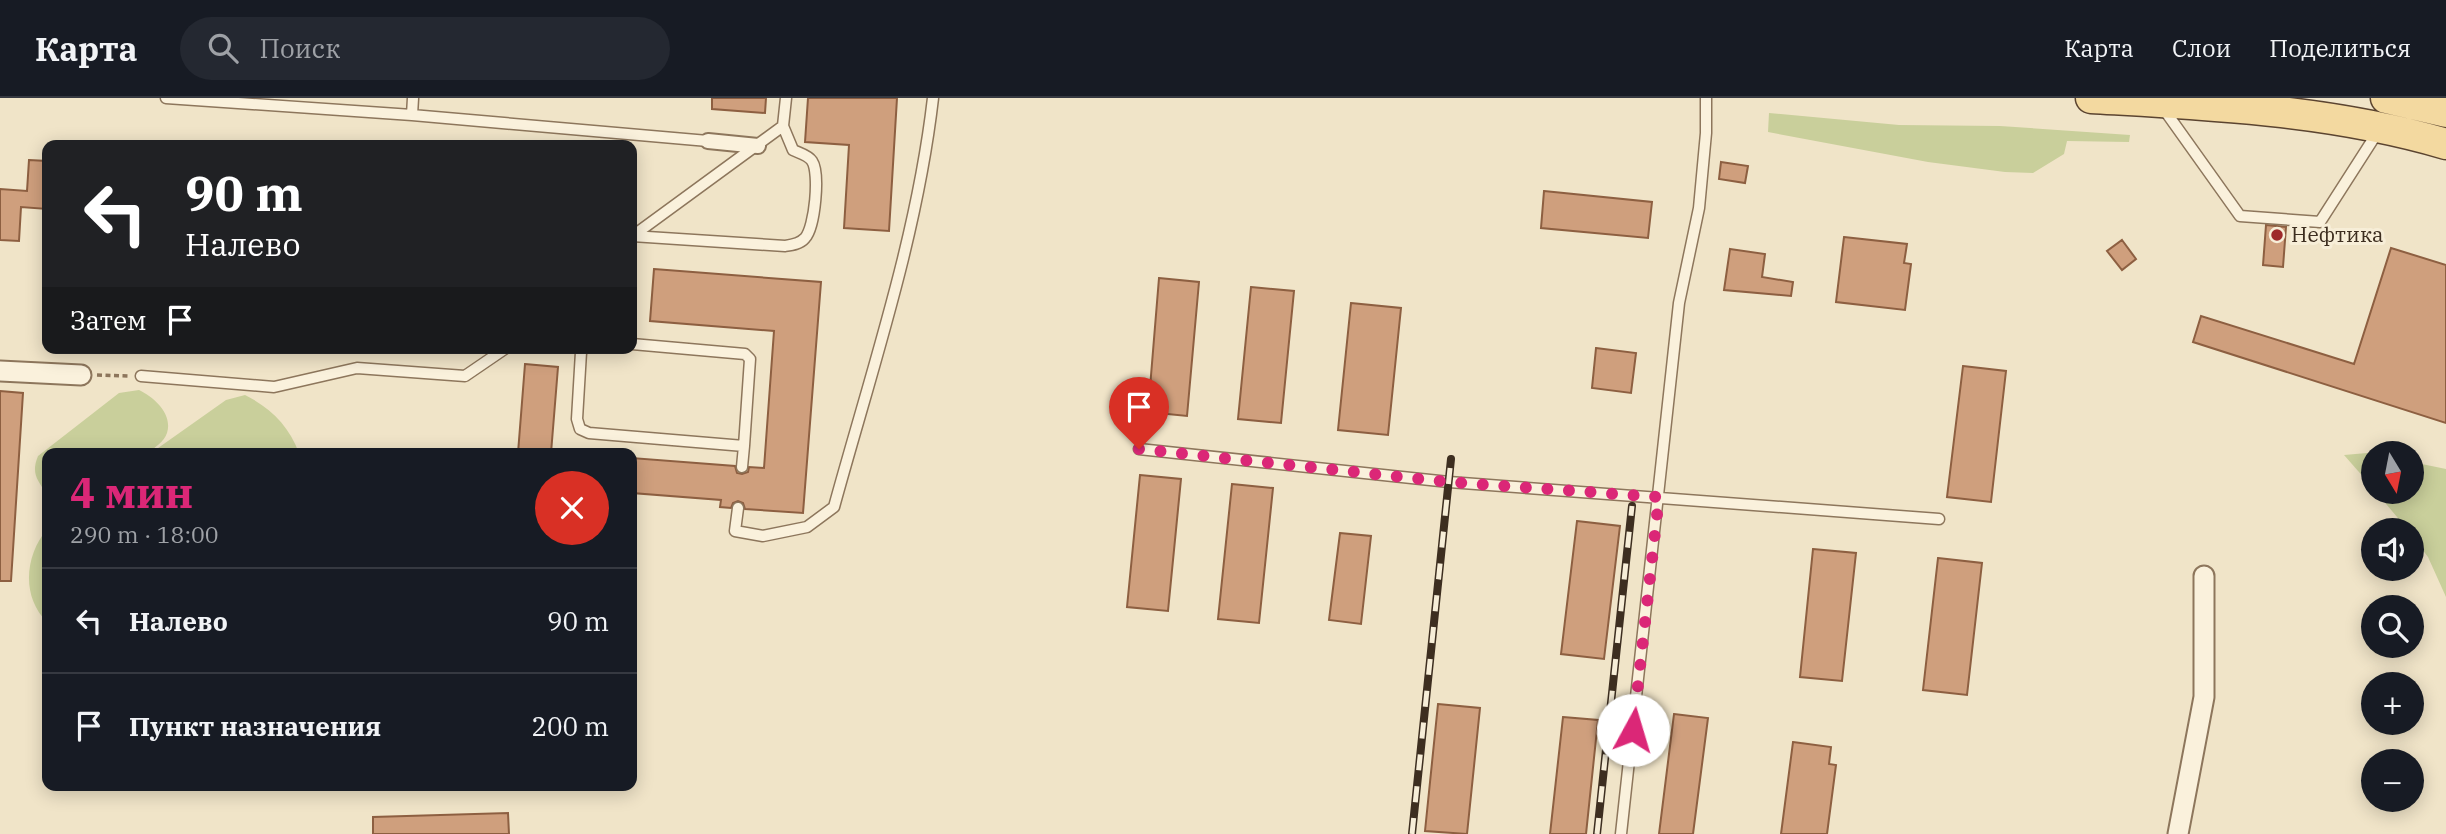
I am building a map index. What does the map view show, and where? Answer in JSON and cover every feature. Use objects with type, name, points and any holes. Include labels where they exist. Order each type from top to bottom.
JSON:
[{"type":"main road","points":[[2091,98],[2340,119],[2446,144]]},
{"type":"main road","points":[[2406,100],[2446,112]]},
{"type":"street","points":[[708,141],[758,146]]},
{"type":"street","points":[[0,371],[81,375]]},
{"type":"street","points":[[2178,834],[2204,697],[2204,576]]},
{"type":"lane","points":[[166,98],[412,115],[708,141]]},
{"type":"lane","points":[[412,115],[413,98]]},
{"type":"lane","points":[[637,235],[785,246],[796,244],[805,238],[813,224],[816,170],[809,158],[793,150],[783,126],[786,98]]},
{"type":"lane","points":[[738,508],[735,531],[763,536],[807,527],[834,507],[909,232],[927,146],[933,98]]},
{"type":"lane","points":[[1621,834],[1679,303],[1699,208],[1706,133],[1706,98]]},
{"type":"lane","points":[[2158,102],[2240,216],[2320,222],[2381,127]]},
{"type":"lane","points":[[637,232],[783,126]]},
{"type":"lane","points":[[637,344],[745,354],[750,359],[742,467]]},
{"type":"lane","points":[[141,376],[274,387],[357,368],[465,376],[497,354]]},
{"type":"lane","points":[[581,354],[577,419],[580,429],[589,433],[744,446]]},
{"type":"lane","points":[[1139,449],[1449,482],[1939,519]]},
{"type":"path","points":[[81,375],[141,376]]},
{"type":"green space","points":[[1769,113],[1899,125],[2000,126],[2130,135],[2129,142],[2067,141],[2064,154],[2033,173],[2005,172],[1928,162],[1768,132]]},
{"type":"green space","points":[[139,390],[151,397],[165,413],[167,433],[154,448],[48,448],[119,393]]},
{"type":"green space","points":[[245,395],[263,406],[278,419],[297,448],[158,448],[226,400]]},
{"type":"green space","points":[[42,453],[42,488],[36,476],[38,456]]},
{"type":"green space","points":[[2361,454],[2361,474],[2344,455]]},
{"type":"green space","points":[[2424,464],[2446,469],[2446,597],[2424,552],[2424,518],[2398,518],[2386,504],[2424,504]]},
{"type":"green space","points":[[42,537],[42,616],[33,600],[29,576],[30,563]]},
{"type":"building","points":[[712,98],[766,98],[765,113],[712,109]]},
{"type":"building","points":[[808,98],[897,98],[889,231],[844,228],[849,145],[805,142]]},
{"type":"building","points":[[29,160],[42,161],[42,209],[21,207],[19,241],[0,240],[0,189],[27,191]]},
{"type":"building","points":[[1721,162],[1748,166],[1745,183],[1719,179]]},
{"type":"building","points":[[1544,191],[1652,202],[1648,238],[1541,228]]},
{"type":"building","points":[[2266,225],[2286,227],[2283,267],[2263,265]]},
{"type":"building","points":[[1844,237],[1907,244],[1904,263],[1911,264],[1905,310],[1836,302]]},
{"type":"building","points":[[2122,240],[2136,259],[2122,270],[2107,251]]},
{"type":"building","points":[[2391,248],[2446,265],[2446,423],[2193,342],[2201,316],[2354,364]]},
{"type":"building","points":[[1730,249],[1765,254],[1762,277],[1793,282],[1791,296],[1724,290]]},
{"type":"building","points":[[654,269],[821,282],[803,513],[745,509],[743,503],[738,501],[733,503],[731,508],[720,507],[721,500],[637,493],[637,458],[735,466],[737,473],[742,474],[748,472],[749,467],[764,468],[774,331],[650,321]]},
{"type":"building","points":[[1159,278],[1199,282],[1187,416],[1148,412]]},
{"type":"building","points":[[1251,287],[1294,291],[1281,423],[1238,419]]},
{"type":"building","points":[[1351,303],[1401,308],[1388,435],[1338,430]]},
{"type":"building","points":[[1596,348],[1636,353],[1631,393],[1592,388]]},
{"type":"building","points":[[525,364],[558,367],[551,448],[518,448]]},
{"type":"building","points":[[1963,366],[2006,371],[1991,502],[1947,497]]},
{"type":"building","points":[[0,391],[23,393],[11,581],[0,581]]},
{"type":"building","points":[[1140,475],[1181,479],[1168,611],[1127,607]]},
{"type":"building","points":[[1232,484],[1273,488],[1259,623],[1218,619]]},
{"type":"building","points":[[1577,521],[1620,526],[1604,659],[1561,654]]},
{"type":"building","points":[[1340,533],[1371,536],[1361,624],[1329,620]]},
{"type":"building","points":[[1813,549],[1856,553],[1842,681],[1800,677]]},
{"type":"building","points":[[1938,558],[1982,563],[1967,695],[1923,690]]},
{"type":"building","points":[[1438,704],[1480,708],[1467,834],[1425,831]]},
{"type":"building","points":[[1674,714],[1708,718],[1693,834],[1659,834]]},
{"type":"building","points":[[1563,717],[1598,720],[1586,834],[1550,834]]},
{"type":"building","points":[[1793,742],[1831,747],[1829,764],[1836,765],[1827,834],[1781,834]]},
{"type":"building","points":[[508,813],[509,834],[373,834],[373,817]]},
{"type":"railway","points":[[1412,834],[1451,459]]},
{"type":"railway","points":[[1597,834],[1632,506]]},
{"type":"place","name":"Нефтика","points":[[2277,235]]},
{"type":"route","points":[[1139,449],[1449,482],[1659,497],[1633,730]]}]
